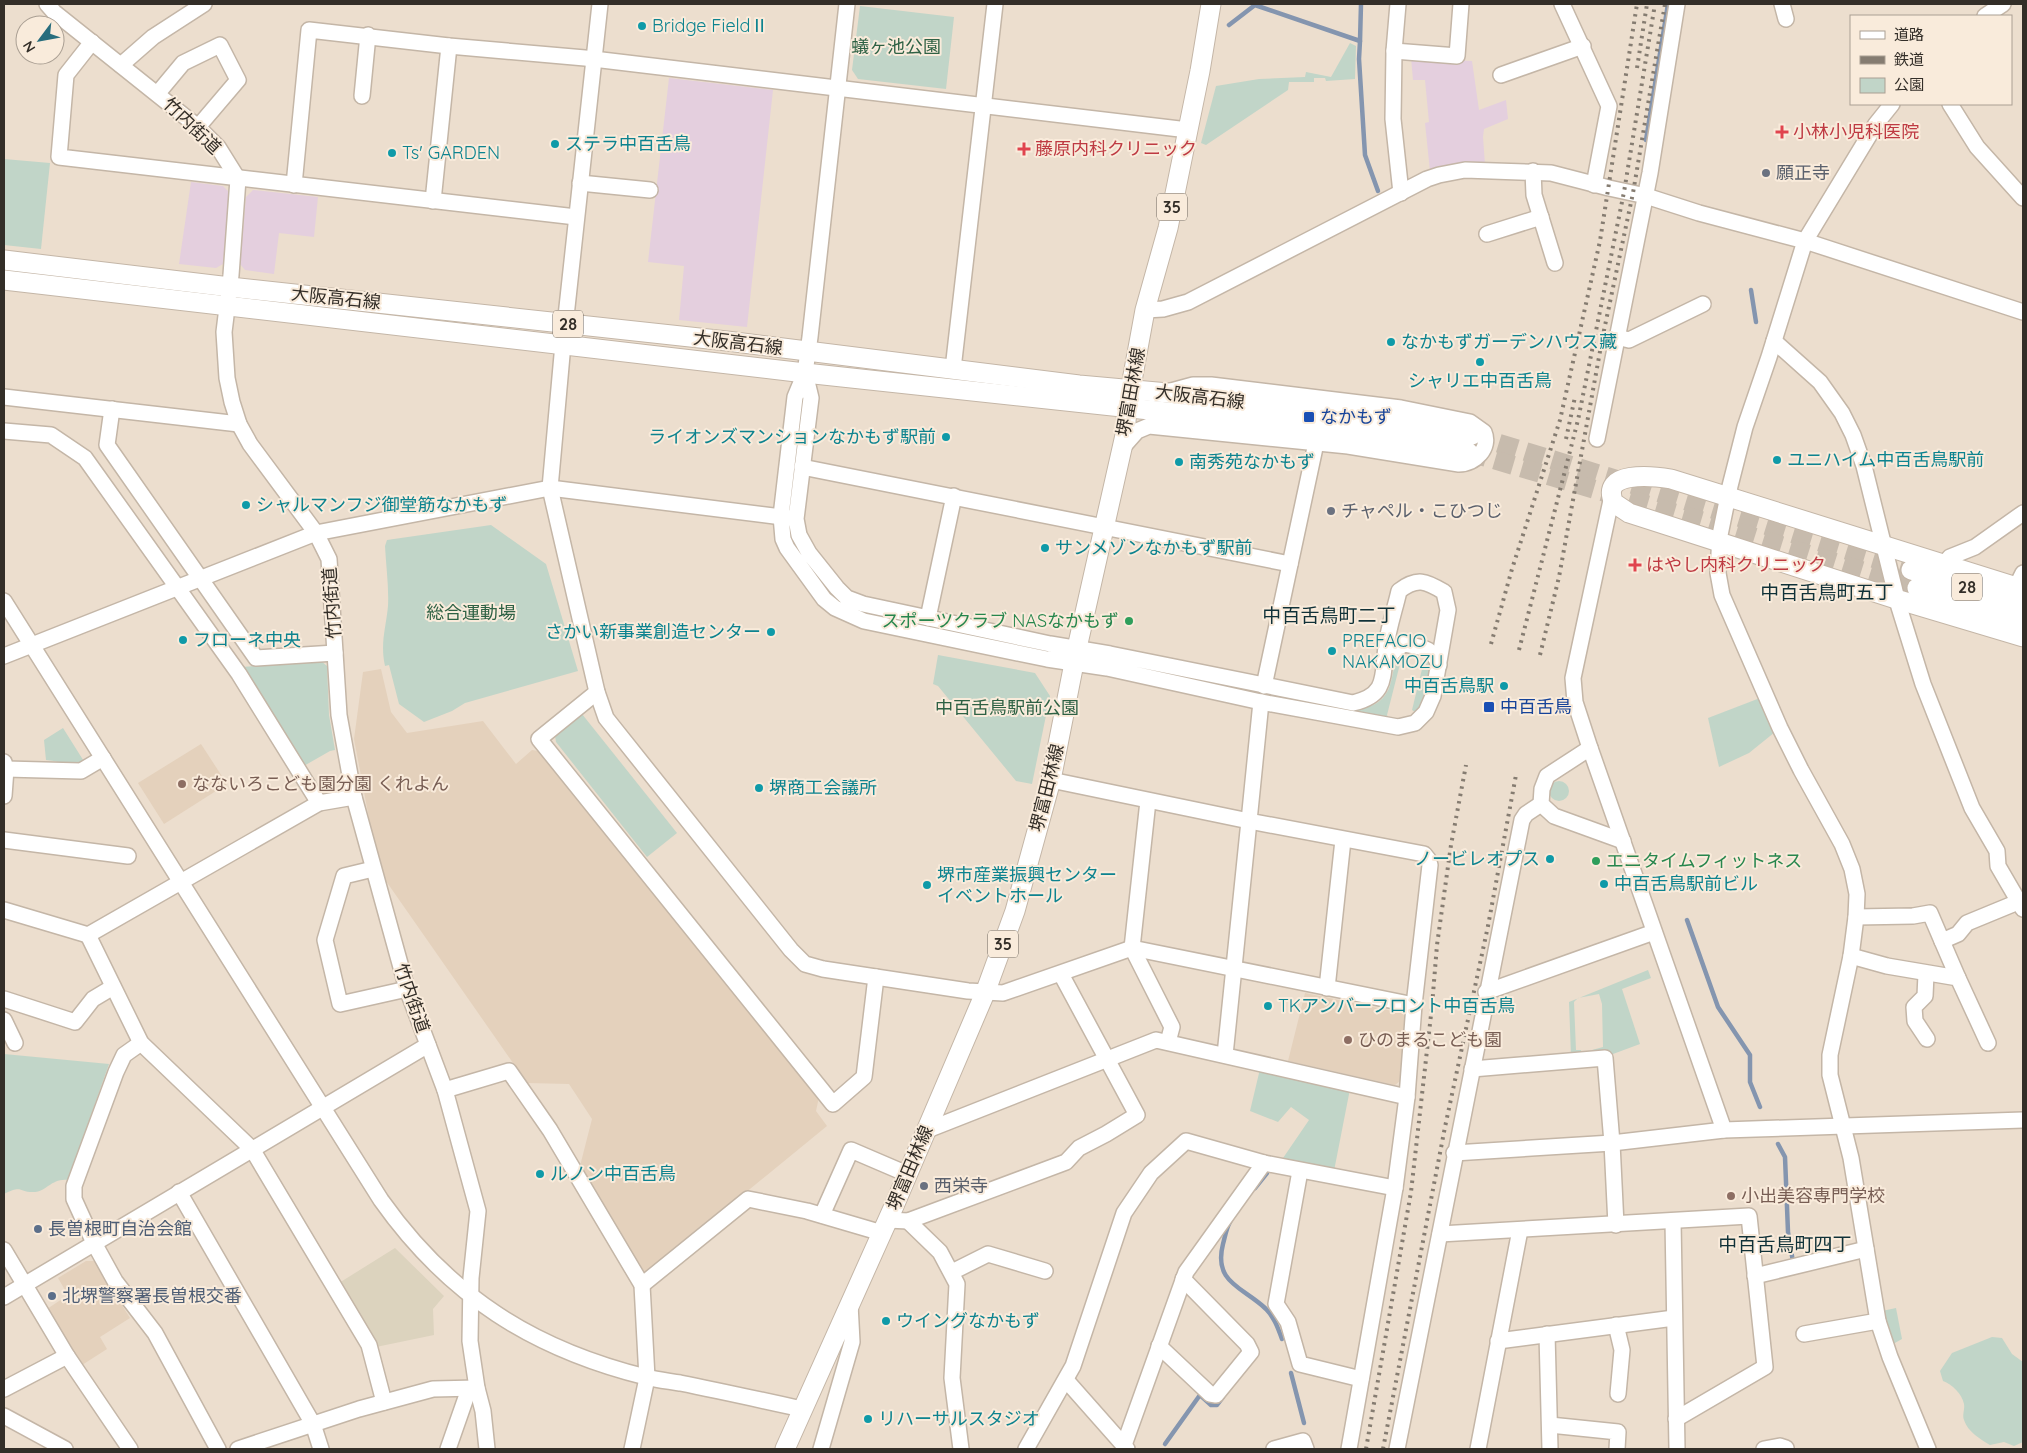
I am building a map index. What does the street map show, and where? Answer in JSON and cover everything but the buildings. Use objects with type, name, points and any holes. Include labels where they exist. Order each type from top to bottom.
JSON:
[{"type":"main road","name":"堺富田林線","points":[[786,1449],[986,993],[1015,911],[1051,780],[1122,448],[1127,408],[1145,310],[1168,228],[1212,4]]},
{"type":"main road","name":"大阪高石線","points":[[4,260],[230,287],[727,341],[1079,385],[1168,393],[1363,417],[1470,444],[805,373],[4,280]]},
{"type":"main road","points":[[2021,583],[1944,564],[1728,495],[1671,479],[1653,477],[1625,478],[1617,482],[1613,489],[1612,500],[1616,506],[1637,515],[1896,599],[2023,637]]},
{"type":"main road","name":"28","points":[[1912,570],[2023,604]]},
{"type":"main road","name":"28","points":[[1917,588],[2023,621]]},
{"type":"street","name":"竹内街道","points":[[47,4],[54,12],[158,93],[198,127],[218,147],[238,179],[230,287],[224,332],[227,378],[239,424],[250,444],[316,534],[329,559],[339,715],[354,797],[407,989],[445,1090],[478,1211],[470,1278],[470,1341],[473,1389],[483,1411],[487,1449]]},
{"type":"street","points":[[121,65],[153,37],[204,4]]},
{"type":"street","points":[[600,4],[562,344],[550,488],[597,692],[606,718],[791,950],[805,964],[823,969],[986,993],[1003,993],[1132,948],[1414,1005]]},
{"type":"street","points":[[805,373],[811,398],[802,467],[789,518],[783,539],[795,562],[824,599],[848,616],[864,621],[1076,656],[1264,686],[1353,703],[1366,700],[1376,693],[1383,682],[1386,647],[1399,591],[1409,584],[1427,581],[1444,592],[1448,610],[1433,696],[1426,712],[1415,723],[1398,727],[1261,702],[1106,668],[1076,656],[1050,644],[862,604],[847,598],[836,588],[803,544],[789,518],[795,397],[805,373],[808,352],[847,4]]},
{"type":"street","points":[[953,369],[995,4]]},
{"type":"street","points":[[1398,4],[1394,51],[1392,119],[1401,193]]},
{"type":"street","points":[[1394,51],[1457,56],[1461,4]]},
{"type":"street","points":[[1562,4],[1609,106],[1594,185]]},
{"type":"street","points":[[1597,439],[1646,196],[1678,4]]},
{"type":"street","points":[[1782,4],[1786,19]]},
{"type":"street","points":[[1986,15],[2003,4]]},
{"type":"street","points":[[294,185],[309,30],[368,35],[449,46],[593,59],[1188,130]]},
{"type":"street","points":[[362,96],[368,35]]},
{"type":"street","points":[[92,42],[66,75],[59,157],[576,217]]},
{"type":"street","points":[[158,93],[183,63],[220,45],[238,80],[198,127]]},
{"type":"street","points":[[433,201],[449,46]]},
{"type":"street","points":[[1502,75],[1583,46]]},
{"type":"street","points":[[1891,105],[1876,124],[1805,241],[1745,427],[1728,495],[1720,542],[1718,573],[1722,595],[1780,728],[1800,770],[1842,844],[1849,861],[1857,894],[1851,956],[1830,1055],[1830,1075],[1851,1158],[1878,1321],[1890,1357],[1928,1449]]},
{"type":"street","points":[[1951,105],[1977,147],[2023,198]]},
{"type":"street","points":[[1145,310],[1162,309],[1188,302],[1427,179],[1465,170],[1551,173],[1594,185],[1646,196],[1699,213],[1805,241],[2023,312]]},
{"type":"street","points":[[1532,171],[1534,195],[1555,263]]},
{"type":"street","points":[[580,183],[650,190]]},
{"type":"street","points":[[1487,234],[1541,217]]},
{"type":"street","points":[[1617,338],[1629,340],[1703,304]]},
{"type":"street","points":[[1774,341],[1818,380],[1849,424],[1864,466],[1896,599],[1923,684],[1972,808],[1997,851],[1998,866],[2021,905],[1967,924],[1958,934],[1942,941]]},
{"type":"street","points":[[1122,448],[1137,431],[1150,426],[1316,443],[1398,453],[1462,464],[1478,457],[1486,439],[1481,429],[1470,422],[1401,408],[1210,385],[1193,385],[1168,393]]},
{"type":"street","points":[[4,397],[239,424]]},
{"type":"street","points":[[112,410],[108,445],[256,658],[336,653]]},
{"type":"street","points":[[4,431],[51,435],[85,458],[239,674],[319,803]]},
{"type":"street","points":[[1264,686],[1316,443]]},
{"type":"street","points":[[802,467],[1290,564]]},
{"type":"street","points":[[4,656],[316,534],[550,488],[789,518]]},
{"type":"street","points":[[1613,489],[1573,678],[1575,702],[1724,1130]]},
{"type":"street","points":[[928,618],[954,496]]},
{"type":"street","points":[[1944,564],[1950,557],[1975,547],[2023,513]]},
{"type":"street","points":[[1602,538],[1609,524],[1616,518],[1623,515],[1637,515]]},
{"type":"street","points":[[4,602],[395,1220],[420,1250],[470,1297],[532,1335],[581,1357],[647,1378],[802,1410]]},
{"type":"street","points":[[1386,660],[1404,644],[1426,649],[1434,654],[1439,665]]},
{"type":"street","points":[[597,692],[540,739],[833,1104],[864,1077],[876,977]]},
{"type":"street","points":[[1225,1055],[1261,702]]},
{"type":"street","points":[[1541,804],[1542,789],[1547,776],[1590,748]]},
{"type":"street","points":[[4,796],[5,766],[81,771],[102,758]]},
{"type":"street","points":[[1051,780],[1343,840],[1424,854],[1428,858],[1430,865],[1414,1005],[1407,1097],[1395,1188],[1349,1449]]},
{"type":"street","points":[[4,910],[88,935],[319,803],[354,797]]},
{"type":"street","points":[[1148,801],[1132,948],[1172,1027],[1168,1042]]},
{"type":"street","points":[[1541,804],[1554,816],[1623,841]]},
{"type":"street","points":[[1397,1449],[1440,1234],[1454,1153],[1522,820],[1526,814],[1541,804]]},
{"type":"street","points":[[4,840],[128,856]]},
{"type":"street","points":[[1327,988],[1343,840]]},
{"type":"street","points":[[373,869],[344,876],[325,940],[340,1004],[407,989]]},
{"type":"street","points":[[1856,916],[1913,916],[1930,914],[1988,1043]]},
{"type":"street","points":[[1486,992],[1654,932]]},
{"type":"street","points":[[88,935],[141,1043],[252,1150],[369,1345],[384,1402]]},
{"type":"street","points":[[1851,956],[1926,974],[1958,978]]},
{"type":"street","points":[[642,1284],[748,1199],[885,1226],[908,1221],[1066,1162],[1079,1148],[1137,1115],[1061,974]]},
{"type":"street","points":[[1926,974],[1925,996],[1914,1006],[1915,1021],[1927,1039]]},
{"type":"street","points":[[4,999],[76,1022],[93,999],[113,987]]},
{"type":"street","points":[[4,1020],[15,1043]]},
{"type":"street","points":[[926,1131],[1156,1040],[1407,1097]]},
{"type":"street","points":[[141,1043],[124,1055],[116,1072],[74,1186],[74,1199],[94,1243],[115,1281],[155,1333],[218,1449]]},
{"type":"street","points":[[4,1297],[428,1045]]},
{"type":"street","points":[[1472,1069],[1605,1058],[1616,1224]]},
{"type":"street","points":[[445,1090],[508,1071],[550,1130],[642,1284],[647,1378],[632,1449]]},
{"type":"street","points":[[1454,1153],[1612,1143],[1724,1130],[2023,1120]]},
{"type":"street","points":[[1030,1447],[1073,1366],[1124,1213],[1151,1173],[1186,1141],[1264,1163],[1395,1188]]},
{"type":"street","points":[[822,1215],[851,1150],[907,1174]]},
{"type":"street","points":[[1125,1447],[1186,1272],[1264,1163]]},
{"type":"street","points":[[1300,1171],[1276,1304],[1288,1322],[1300,1364],[1361,1379]]},
{"type":"street","points":[[178,1192],[313,1424],[320,1449]]},
{"type":"street","points":[[1440,1234],[1749,1216],[1764,1367],[1676,1419]]},
{"type":"street","points":[[908,1221],[940,1252],[957,1284],[952,1378],[961,1449]]},
{"type":"street","points":[[1673,1221],[1677,1449]]},
{"type":"street","points":[[1478,1449],[1520,1230]]},
{"type":"street","points":[[1755,1276],[1866,1249]]},
{"type":"street","points":[[4,1250],[67,1356],[130,1449]]},
{"type":"street","points":[[952,1272],[988,1254],[1044,1271]]},
{"type":"street","points":[[1159,1346],[1210,1394],[1216,1395],[1251,1352],[1248,1344],[1183,1279]]},
{"type":"street","points":[[821,1449],[852,1342],[850,1302]]},
{"type":"street","points":[[1498,1341],[1674,1318]]},
{"type":"street","points":[[1804,1334],[1878,1321]]},
{"type":"street","points":[[1616,1325],[1622,1350],[1618,1394]]},
{"type":"street","points":[[1547,1334],[1550,1449]]},
{"type":"street","points":[[4,1389],[67,1356]]},
{"type":"street","points":[[1066,1380],[1125,1447]]},
{"type":"street","points":[[238,1449],[384,1402],[433,1389],[473,1389],[448,1449]]},
{"type":"street","points":[[4,1416],[65,1449]]},
{"type":"street","points":[[1550,1425],[1618,1432],[1617,1449]]},
{"type":"street","points":[[1274,1449],[1303,1441],[1306,1449]]},
{"type":"street","points":[[1764,1449],[1780,1446],[1786,1448]]},
{"type":"shaded area","points":[[1411,58],[1472,61],[1479,110],[1506,100],[1508,119],[1484,129],[1485,165],[1430,171],[1425,123],[1429,122],[1425,80],[1413,80]]},
{"type":"shaded area","points":[[669,78],[773,90],[747,327],[679,320],[684,266],[648,262]]},
{"type":"shaded area","points":[[191,182],[223,186],[228,191],[229,204],[223,264],[216,268],[179,264]]},
{"type":"shaded area","points":[[253,190],[318,197],[314,237],[279,233],[274,274],[245,270],[240,264],[246,197]]},
{"type":"shaded area","points":[[381,669],[391,712],[407,733],[483,721],[516,764],[532,750],[544,752],[819,1097],[816,1111],[827,1126],[645,1275],[580,1166],[592,1119],[569,1084],[527,1083],[379,871],[354,739],[363,672]]},
{"type":"shaded area","name":"なないろこども園分園 くれよん","points":[[201,744],[227,784],[164,824],[138,783]]},
{"type":"shaded area","name":"ひのまるこども園","points":[[1305,993],[1402,1013],[1406,1018],[1400,1081],[1395,1085],[1288,1061]]},
{"type":"shaded area","points":[[395,1248],[444,1296],[433,1309],[434,1335],[376,1347],[339,1283]]},
{"type":"shaded area","points":[[86,1261],[94,1261],[130,1318],[100,1337],[107,1349],[82,1365],[47,1309],[68,1295],[58,1278]]},
{"type":"green space","name":"蟻ヶ池公園","points":[[860,6],[954,17],[946,89],[858,79],[852,70]]},
{"type":"green space","points":[[1350,43],[1356,46],[1355,79],[1326,81],[1325,78],[1314,78],[1314,82],[1289,82],[1288,90],[1206,145],[1201,143],[1216,86],[1259,79],[1305,77],[1306,72],[1331,77]]},
{"type":"green space","points":[[4,159],[50,163],[41,249],[4,245]]},
{"type":"green space","name":"総合運動場","points":[[491,525],[546,564],[578,671],[465,703],[452,711],[424,722],[399,704],[389,665],[385,666],[383,650],[388,606],[385,546],[387,540]]},
{"type":"green space","points":[[1410,651],[1402,656],[1387,715],[1390,720],[1328,710],[1329,706],[1363,708],[1378,702],[1389,688],[1397,653]]},
{"type":"green space","name":"中百舌鳥駅前公園","points":[[938,655],[1035,673],[1050,696],[1032,784],[1016,781],[938,686],[933,684]]},
{"type":"green space","points":[[321,661],[327,666],[329,715],[335,750],[302,767],[241,667]]},
{"type":"green space","points":[[1424,661],[1431,661],[1434,666],[1423,702],[1415,712],[1412,710]]},
{"type":"green space","points":[[1760,698],[1775,732],[1749,753],[1719,767],[1708,718]]},
{"type":"green space","points":[[582,714],[677,833],[647,857],[556,742],[555,736]]},
{"type":"green space","points":[[63,728],[85,763],[70,764],[46,760],[44,740]]},
{"type":"green space","points":[[1559,781],[1566,784],[1569,791],[1566,798],[1559,801],[1552,798],[1549,791],[1552,784]]},
{"type":"green space","points":[[1648,970],[1651,978],[1622,989],[1640,1044],[1613,1054],[1592,1055],[1592,1050],[1603,1047],[1602,1004],[1599,994],[1580,998]]},
{"type":"green space","points":[[1577,999],[1574,1002],[1576,1050],[1581,1050],[1582,1056],[1571,1056],[1569,1002]]},
{"type":"green space","points":[[4,1054],[109,1064],[68,1180],[58,1181],[35,1192],[18,1189],[4,1194]]},
{"type":"green space","points":[[1260,1069],[1350,1089],[1334,1171],[1281,1161],[1309,1120],[1291,1107],[1278,1122],[1250,1111]]},
{"type":"green space","points":[[1896,1308],[1902,1339],[1893,1344],[1882,1311]]},
{"type":"green space","points":[[1992,1337],[2002,1338],[2012,1354],[2023,1362],[2023,1442],[2014,1446],[2004,1442],[1990,1445],[1971,1432],[1964,1420],[1964,1404],[1959,1393],[1943,1381],[1940,1371],[1952,1353]]},
{"type":"waterway","points":[[1229,25],[1255,5],[1360,41],[1361,4]]},
{"type":"waterway","points":[[1646,140],[1668,4]]},
{"type":"waterway","points":[[1360,41],[1359,59],[1365,155],[1378,191]]},
{"type":"waterway","points":[[1751,290],[1756,322]]},
{"type":"waterway","points":[[1687,920],[1718,1007],[1750,1055],[1750,1082],[1760,1107]]},
{"type":"waterway","points":[[1778,1144],[1785,1157],[1788,1232],[1793,1262]]},
{"type":"waterway","points":[[1255,1188],[1267,1173]]},
{"type":"waterway","points":[[1230,1222],[1223,1244],[1222,1268],[1232,1283],[1269,1312],[1276,1323],[1282,1339]]},
{"type":"waterway","points":[[1291,1373],[1304,1423]]},
{"type":"waterway","points":[[1165,1444],[1200,1395],[1211,1405],[1217,1405],[1223,1397]]},
{"type":"tunnel","points":[[1472,435],[1911,570]]},
{"type":"tunnel","points":[[1468,452],[1709,523],[1917,588]]},
{"type":"railway","points":[[1491,644],[1512,569],[1560,420],[1600,241],[1637,4]]},
{"type":"railway","points":[[1637,68],[1647,4]]},
{"type":"railway","points":[[1519,650],[1578,420],[1624,192],[1655,4]]},
{"type":"railway","points":[[1540,655],[1559,577],[1603,335],[1633,193],[1665,4]]},
{"type":"railway","points":[[1566,439],[1575,397]]},
{"type":"railway","points":[[1366,1449],[1411,1192],[1437,945],[1451,845],[1466,765]]},
{"type":"railway","points":[[1383,1449],[1445,1127],[1488,926],[1516,775]]},
{"type":"place","name":"Bridge FieldⅡ","points":[[642,26]]},
{"type":"place","name":"小林小児科医院","points":[[1782,132]]},
{"type":"place","name":"ステラ中百舌鳥","points":[[555,144]]},
{"type":"place","name":"藤原内科クリニック","points":[[1024,149]]},
{"type":"place","name":"Ts' GARDEN","points":[[392,153]]},
{"type":"place","name":"願正寺","points":[[1766,173]]},
{"type":"place","name":"なかもずガーデンハウス藏","points":[[1391,342]]},
{"type":"place","name":"シャリエ中百舌鳥","points":[[1480,362]]},
{"type":"place","name":"なかもず","points":[[1309,417]]},
{"type":"place","name":"ライオンズマンションなかもず駅前","points":[[946,437]]},
{"type":"place","name":"ユニハイム中百舌鳥駅前","points":[[1777,460]]},
{"type":"place","name":"南秀苑なかもず","points":[[1179,462]]},
{"type":"place","name":"シャルマンフジ御堂筋なかもず","points":[[246,505]]},
{"type":"place","name":"チャペル・こひつじ","points":[[1331,511]]},
{"type":"place","name":"サンメゾンなかもず駅前","points":[[1045,548]]},
{"type":"place","name":"はやし内科クリニック","points":[[1635,565]]},
{"type":"place","name":"スポーツクラブ NASなかもず","points":[[1129,621]]},
{"type":"place","name":"さかい新事業創造センター","points":[[771,632]]},
{"type":"place","name":"フローネ中央","points":[[183,640]]},
{"type":"place","name":"PREFACIO NAKAMOZU","points":[[1332,651]]},
{"type":"place","name":"中百舌鳥駅","points":[[1504,686]]},
{"type":"place","name":"中百舌鳥","points":[[1489,707]]},
{"type":"place","name":"なないろこども園分園 くれよん","points":[[182,784]]},
{"type":"place","name":"堺商工会議所","points":[[759,788]]},
{"type":"place","name":"ノービレオプス","points":[[1550,859]]},
{"type":"place","name":"エニタイムフィットネス","points":[[1596,861]]},
{"type":"place","name":"中百舌鳥駅前ビル","points":[[1604,884]]},
{"type":"place","name":"堺市産業振興センター イベントホール","points":[[927,885]]},
{"type":"place","name":"TKアンバーフロント中百舌鳥","points":[[1268,1006]]},
{"type":"place","name":"ひのまるこども園","points":[[1348,1040]]},
{"type":"place","name":"ルノン中百舌鳥","points":[[540,1174]]},
{"type":"place","name":"西栄寺","points":[[924,1186]]},
{"type":"place","name":"小出美容専門学校","points":[[1731,1196]]},
{"type":"place","name":"長曽根町自治会館","points":[[38,1229]]},
{"type":"place","name":"北堺警察署長曽根交番","points":[[52,1296]]},
{"type":"place","name":"ウイングなかもず","points":[[886,1321]]},
{"type":"place","name":"リハーサルスタジオ","points":[[868,1419]]},
{"type":"district","name":"中百舌鳥町五丁","points":[[1827,592]]},
{"type":"district","name":"中百舌鳥町二丁","points":[[1329,615]]},
{"type":"district","name":"中百舌鳥町四丁","points":[[1785,1244]]}]
